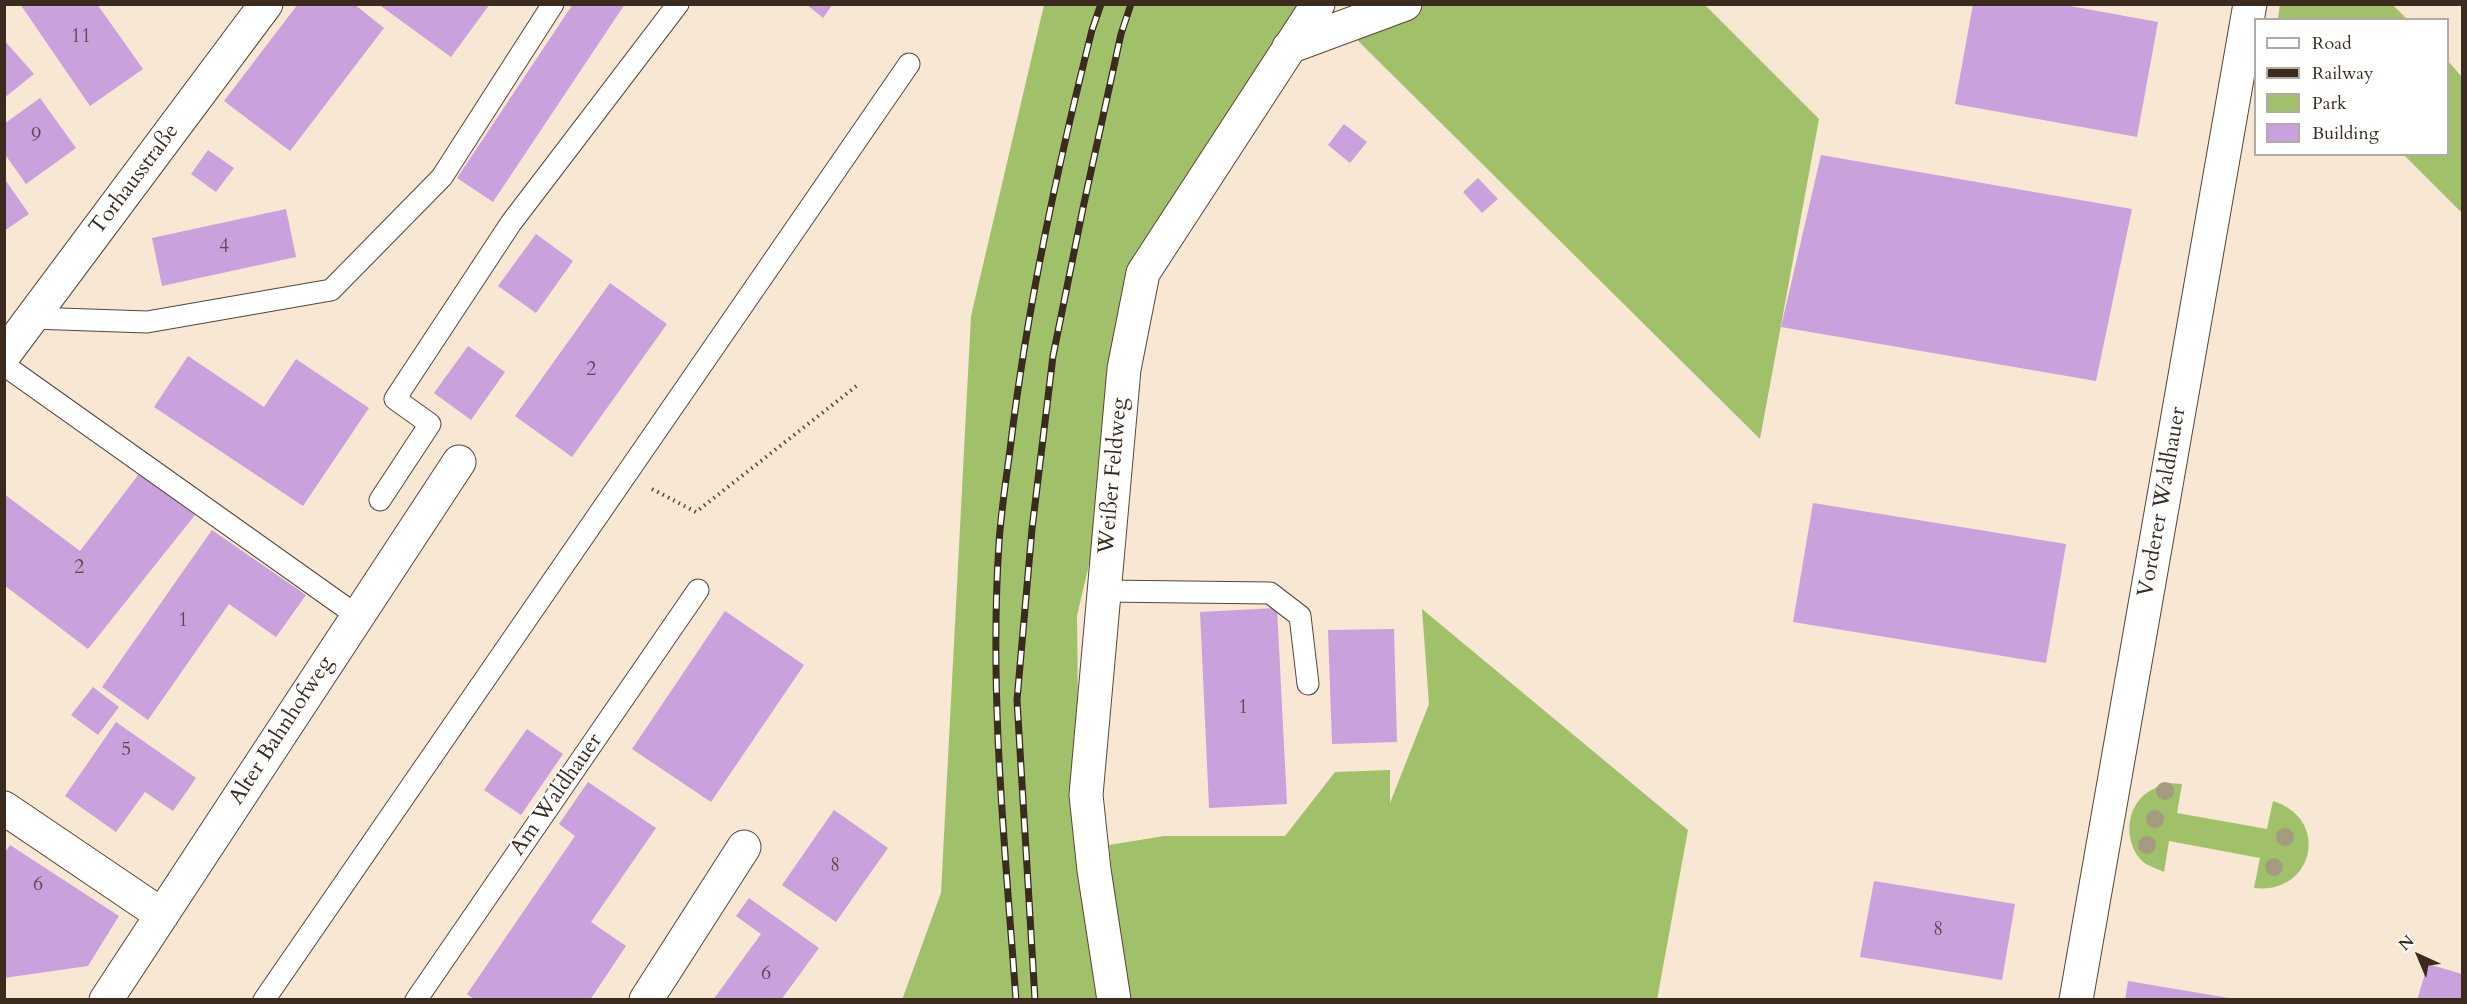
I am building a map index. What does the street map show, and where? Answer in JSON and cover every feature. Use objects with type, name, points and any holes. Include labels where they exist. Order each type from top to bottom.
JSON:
[{"type":"street","name":"Torhausstraße","points":[[4,355],[266,4]]},
{"type":"street","name":"Weißer Feldweg","points":[[1114,999],[1094,870],[1086,795],[1124,369],[1143,273],[1318,4]]},
{"type":"street","points":[[1289,46],[1405,4]]},
{"type":"street","name":"Vorderer Waldhauer","points":[[2076,999],[2250,4]]},
{"type":"street","name":"Alter Bahnhofweg","points":[[106,999],[356,615],[459,462]]},
{"type":"street","points":[[4,808],[162,915]]},
{"type":"street","points":[[646,999],[744,847]]},
{"type":"lane","points":[[32,318],[147,322],[331,290],[442,177],[553,4]]},
{"type":"lane","points":[[380,500],[430,424],[395,399],[511,224],[678,4]]},
{"type":"lane","points":[[264,999],[909,64]]},
{"type":"lane","points":[[4,365],[356,615]]},
{"type":"lane","name":"Am Waldhauer","points":[[416,999],[698,590]]},
{"type":"lane","points":[[1103,591],[1270,593],[1300,616],[1308,684]]},
{"type":"path","points":[[625,475],[696,512],[859,384]]},
{"type":"green space","points":[[2280,4],[2393,5],[2406,18],[2278,18]]},
{"type":"green space","points":[[1044,5],[1319,5],[1143,273],[1134,371],[1077,616],[1079,790],[1102,999],[902,1000],[941,893],[971,316]]},
{"type":"green space","points":[[1405,5],[1705,5],[1819,119],[1760,439],[1344,27]]},
{"type":"green space","points":[[2449,62],[2462,77],[2462,213],[2405,156],[2449,156]]},
{"type":"green space","points":[[1422,609],[1688,830],[1657,1000],[1131,999],[1119,946],[1109,845],[1164,836],[1285,836],[1335,772],[1390,770],[1390,803],[1429,704]]},
{"type":"green space","points":[[2168,783],[2182,784],[2177,813],[2267,829],[2273,801],[2291,810],[2303,823],[2308,838],[2308,854],[2302,868],[2290,880],[2274,887],[2254,888],[2260,858],[2169,841],[2164,872],[2146,864],[2135,852],[2132,844],[2130,819],[2143,796]]},
{"type":"building","points":[[20,4],[97,4],[143,69],[90,106]]},
{"type":"building","points":[[298,4],[354,4],[384,28],[290,151],[224,101]]},
{"type":"building","points":[[378,4],[490,4],[451,57]]},
{"type":"building","points":[[573,4],[625,4],[493,202],[457,178]]},
{"type":"building","points":[[806,4],[833,4],[823,18]]},
{"type":"building","points":[[1973,4],[2059,4],[2158,22],[2137,137],[1955,104]]},
{"type":"building","points":[[4,40],[34,74],[4,98]]},
{"type":"building","points":[[40,98],[76,148],[26,184],[4,153],[4,124]]},
{"type":"building","points":[[1344,124],[1367,142],[1350,163],[1328,145]]},
{"type":"building","points":[[208,150],[234,168],[216,192],[191,174]]},
{"type":"building","points":[[1821,155],[2132,209],[2096,381],[1781,327]]},
{"type":"building","points":[[4,178],[29,214],[4,231]]},
{"type":"building","points":[[1478,178],[1498,199],[1482,213],[1463,192]]},
{"type":"building","points":[[286,209],[296,257],[162,286],[152,238]]},
{"type":"building","points":[[536,234],[573,261],[536,313],[498,286]]},
{"type":"building","points":[[610,283],[667,324],[572,457],[515,416]]},
{"type":"building","points":[[468,346],[505,372],[471,420],[434,393]]},
{"type":"building","points":[[188,356],[264,407],[296,359],[369,408],[303,506],[154,407]]},
{"type":"building","points":[[139,474],[195,515],[88,649],[4,585],[4,494],[80,551]]},
{"type":"building","points":[[1813,503],[2066,544],[2046,663],[1793,622]]},
{"type":"building","points":[[212,530],[306,595],[276,637],[229,604],[148,720],[102,687]]},
{"type":"building","points":[[1277,608],[1287,804],[1209,808],[1200,612]]},
{"type":"building","points":[[725,611],[804,665],[711,802],[632,749]]},
{"type":"building","points":[[1394,629],[1397,742],[1332,744],[1328,630]]},
{"type":"building","points":[[93,687],[119,707],[98,735],[71,715]]},
{"type":"building","points":[[116,722],[196,778],[173,811],[145,792],[116,832],[65,796]]},
{"type":"building","points":[[527,729],[563,754],[521,815],[484,790]]},
{"type":"building","points":[[588,782],[656,828],[591,922],[626,946],[590,1000],[475,1000],[467,994],[575,836],[559,824]]},
{"type":"building","points":[[834,810],[888,848],[836,922],[782,885]]},
{"type":"building","points":[[10,845],[119,916],[88,966],[4,978],[4,854]]},
{"type":"building","points":[[1874,881],[2015,904],[2002,980],[1860,957]]},
{"type":"building","points":[[749,898],[819,948],[781,1000],[713,1000],[761,934],[736,916]]},
{"type":"building","points":[[2428,964],[2462,974],[2462,1000],[2417,1000]]},
{"type":"building","points":[[2128,981],[2229,998],[2229,1000],[2125,1000]]},
{"type":"railway","points":[[1016,1000],[997,714],[996,600],[1000,531],[1017,397],[1044,238],[1092,30],[1101,4]]},
{"type":"railway","points":[[1035,1000],[1017,700],[1032,529],[1053,356],[1121,34],[1131,4]]}]
